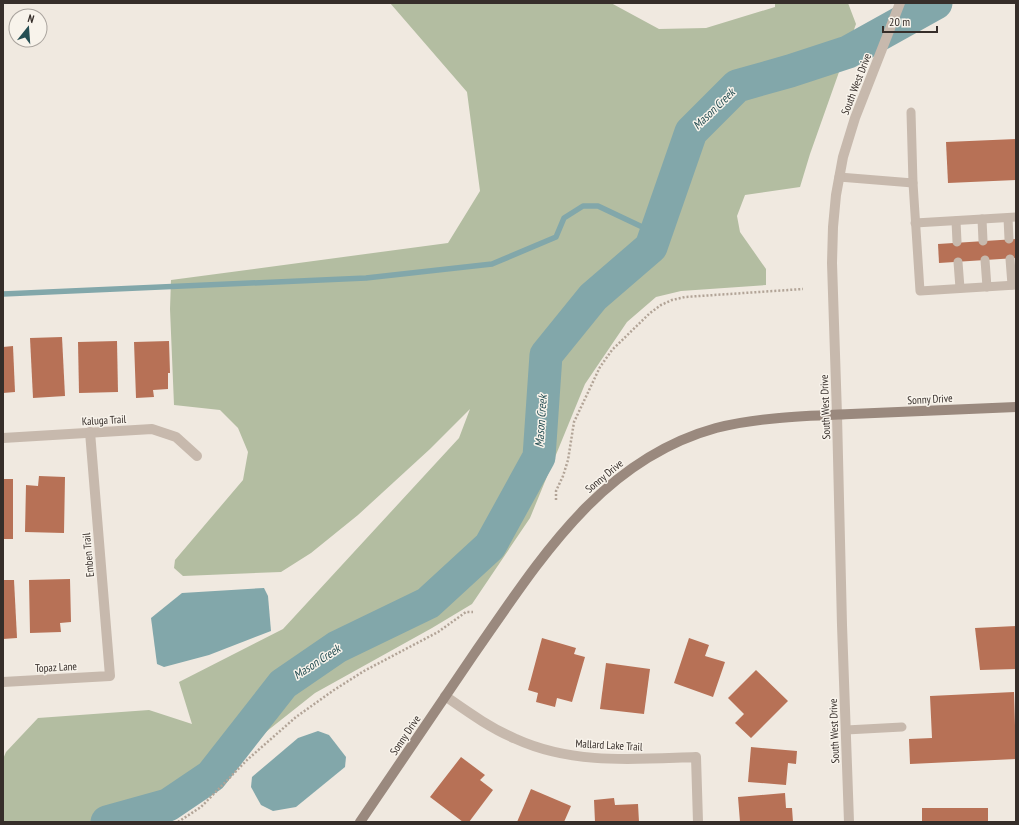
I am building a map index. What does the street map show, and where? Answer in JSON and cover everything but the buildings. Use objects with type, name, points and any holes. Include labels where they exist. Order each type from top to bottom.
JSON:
[{"type":"street","name":"South West Drive","points":[[850,822],[842,625],[832,263],[833,227],[836,195],[843,157],[855,118],[899,5]]},
{"type":"street","name":"Sonny Drive","points":[[360,822],[520,588],[567,526],[605,488],[640,462],[677,442],[716,428],[773,418],[1016,407]]},
{"type":"street","name":"Kaluga Trail","points":[[3,438],[152,429],[176,437],[197,456]]},
{"type":"street","name":"Emben Trail","points":[[90,432],[110,676]]},
{"type":"street","name":"Topaz Lane","points":[[3,682],[110,676]]},
{"type":"street","name":"Mallard Lake Trail","points":[[445,696],[489,726],[516,739],[554,752],[586,758],[624,759],[696,756],[698,822]]},
{"type":"lane","points":[[911,112],[915,223],[920,291],[1014,285],[1010,259]]},
{"type":"lane","points":[[839,177],[913,183]]},
{"type":"lane","points":[[915,223],[1012,217],[1009,239]]},
{"type":"lane","points":[[982,219],[983,241]]},
{"type":"lane","points":[[956,221],[957,242]]},
{"type":"lane","points":[[985,260],[987,286]]},
{"type":"lane","points":[[958,262],[960,288]]},
{"type":"lane","points":[[846,730],[902,727]]},
{"type":"path","points":[[556,500],[556,491],[568,460],[574,422],[600,367],[612,350],[650,313],[661,305],[672,300],[685,297],[803,289]]},
{"type":"path","points":[[178,822],[202,807],[247,760],[302,712],[364,671],[438,632],[466,612],[473,612]]},
{"type":"green space","points":[[390,3],[611,3],[659,29],[706,28],[775,7],[775,3],[848,3],[856,24],[810,154],[800,187],[745,195],[737,216],[740,232],[766,269],[766,285],[681,291],[656,297],[627,322],[585,384],[530,518],[472,604],[315,693],[257,739],[200,799],[170,820],[162,822],[3,822],[3,759],[6,752],[38,718],[149,710],[192,724],[179,682],[283,629],[459,438],[470,409],[430,449],[358,515],[311,553],[281,572],[183,576],[174,568],[175,560],[243,480],[248,452],[238,428],[220,410],[174,405],[170,309],[171,280],[448,243],[480,191],[467,92]]},
{"type":"water","points":[[264,588],[268,596],[271,631],[209,655],[164,667],[157,664],[151,618],[182,593]]},
{"type":"water","points":[[318,731],[329,735],[346,757],[345,767],[296,807],[273,811],[261,805],[251,787],[252,777],[298,738]]},
{"type":"waterway","name":"Mason Creek","points":[[107,822],[168,805],[211,776],[283,684],[337,647],[428,603],[490,546],[539,457],[546,355],[593,297],[651,247],[691,132],[737,86],[848,52],[936,3]]},
{"type":"waterway","points":[[3,294],[366,278],[492,264],[556,237],[564,218],[583,206],[598,206],[655,233]]}]
